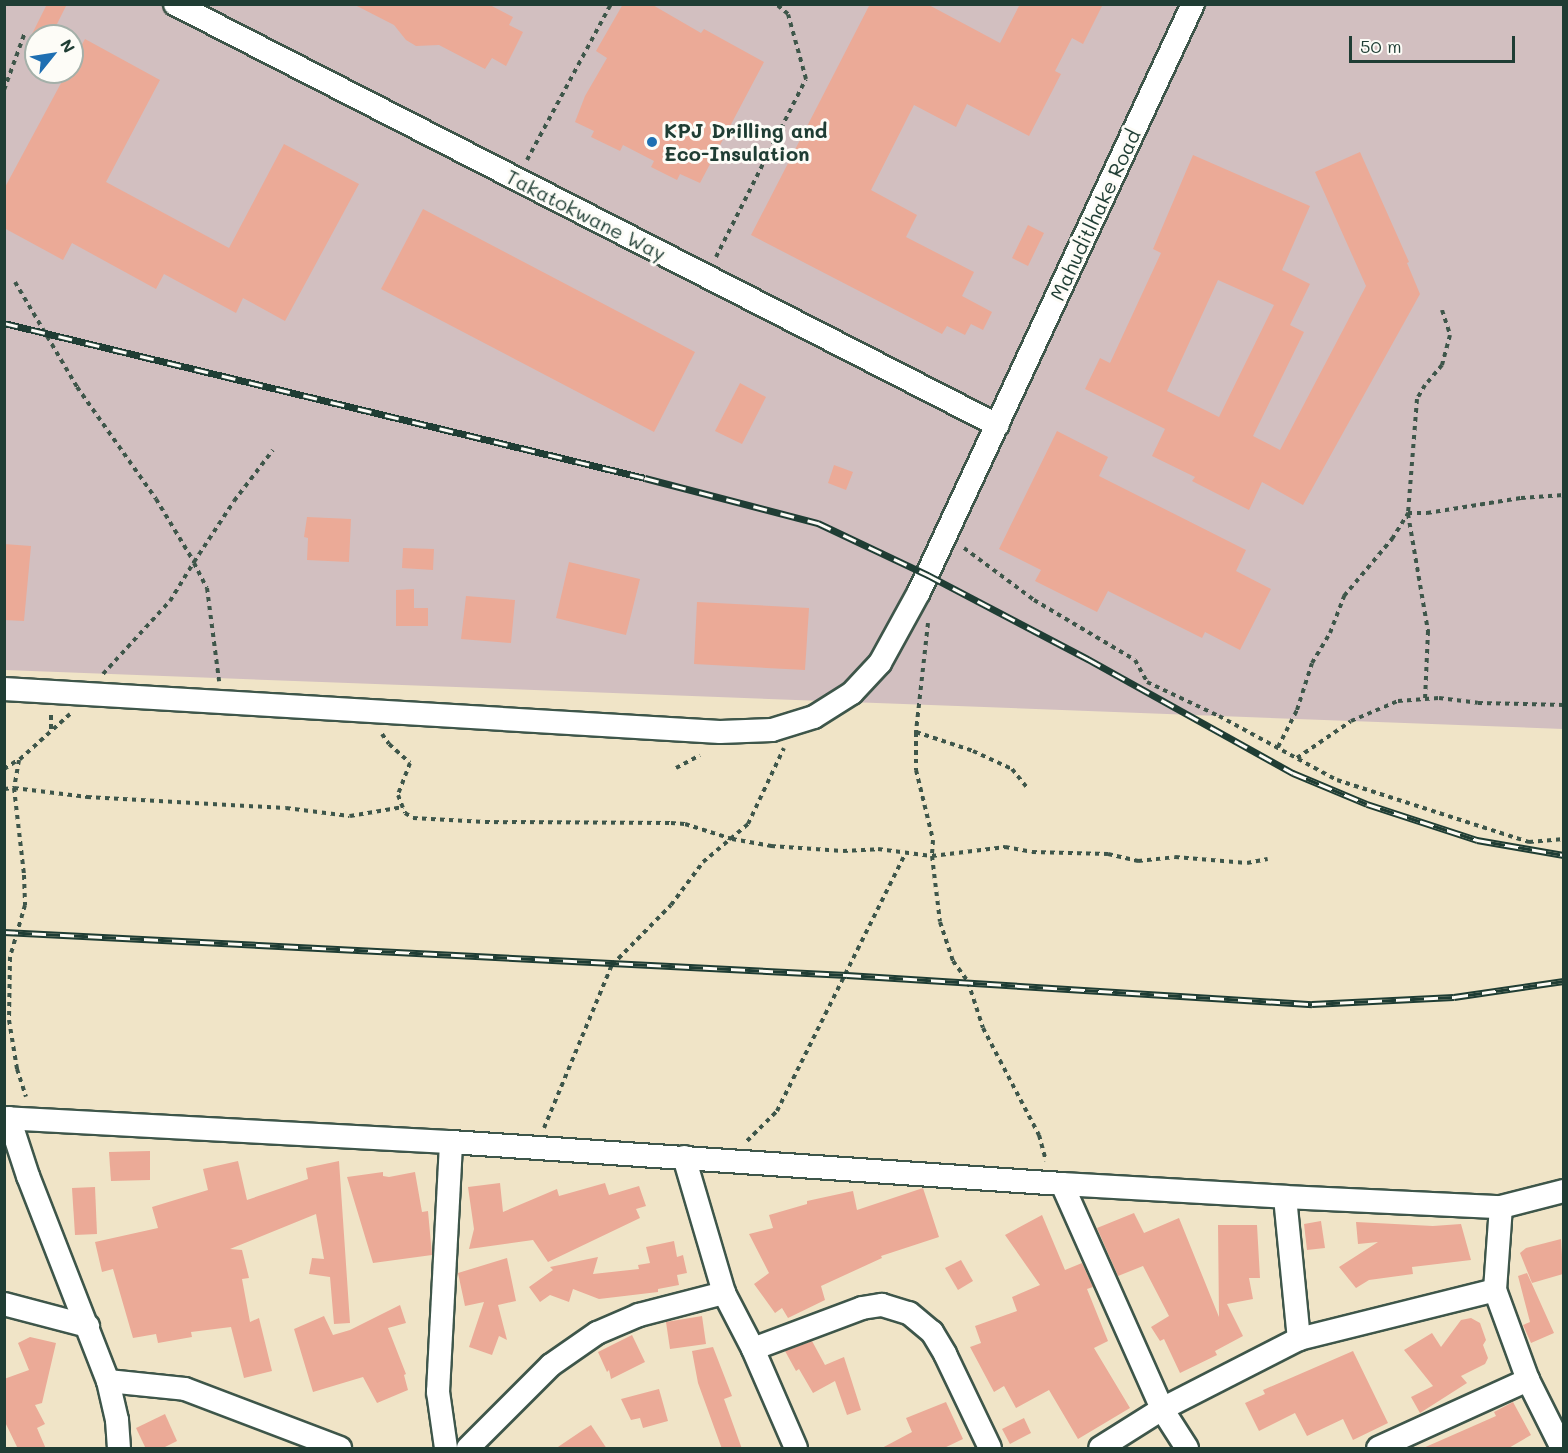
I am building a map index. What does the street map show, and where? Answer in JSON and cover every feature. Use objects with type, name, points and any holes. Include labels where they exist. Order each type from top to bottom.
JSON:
[{"type":"street","name":"Takatokwane Way","points":[[175,4],[997,425]]},
{"type":"street","name":"Mahuditlhake Road","points":[[4,689],[720,732],[772,730],[814,717],[852,693],[880,663],[928,575],[1193,4]]},
{"type":"street","points":[[119,1449],[117,1420],[108,1381],[7,1118],[451,1142],[1285,1197],[1501,1207],[1563,1191]]},
{"type":"street","points":[[446,1449],[438,1392],[451,1142]]},
{"type":"street","points":[[684,1157],[724,1293],[753,1350],[796,1449]]},
{"type":"street","points":[[1062,1184],[1162,1409],[1187,1449]]},
{"type":"street","points":[[1285,1197],[1299,1339]]},
{"type":"street","points":[[1501,1207],[1495,1290],[1528,1380],[1562,1449]]},
{"type":"street","points":[[1100,1449],[1162,1409],[1299,1339],[1495,1290]]},
{"type":"street","points":[[468,1449],[552,1365],[597,1333],[639,1315],[724,1293]]},
{"type":"street","points":[[4,1304],[88,1326]]},
{"type":"street","points":[[753,1350],[862,1308],[882,1305],[909,1313],[932,1332],[945,1354],[990,1449]]},
{"type":"street","points":[[1378,1449],[1528,1380]]},
{"type":"street","points":[[108,1381],[185,1389],[340,1449]]},
{"type":"path","points":[[516,179],[611,4]]},
{"type":"path","points":[[706,276],[806,78],[789,14],[776,4]]},
{"type":"path","points":[[5,91],[24,35]]},
{"type":"path","points":[[15,282],[77,387],[156,499],[207,588],[221,702]]},
{"type":"path","points":[[1425,701],[1428,631],[1408,513],[1417,399],[1425,385],[1442,365],[1450,334],[1442,310]]},
{"type":"path","points":[[4,769],[19,760],[73,711],[84,694],[170,601],[234,501],[273,450]]},
{"type":"path","points":[[1408,513],[1427,513],[1521,498],[1563,495]]},
{"type":"path","points":[[1278,747],[1297,710],[1312,663],[1330,633],[1344,596],[1392,539],[1408,513]]},
{"type":"path","points":[[956,555],[962,546],[981,563],[1034,600],[1135,660],[1147,682],[1278,747],[1337,780],[1529,842],[1563,839]]},
{"type":"path","points":[[928,622],[916,732],[916,770],[933,840],[932,856],[940,922],[953,961],[968,982],[983,1028],[1039,1135],[1046,1164]]},
{"type":"path","points":[[1297,758],[1351,721],[1398,701],[1425,701],[1439,698],[1478,703],[1563,705]]},
{"type":"path","points":[[371,711],[389,744],[410,763],[398,795],[405,813],[413,818],[485,822],[685,824],[732,839],[771,846],[843,851],[878,849],[932,856],[1005,847],[1032,852],[1108,854],[1138,861],[1174,857],[1247,863],[1268,859]]},
{"type":"path","points":[[540,1139],[612,965],[671,904],[703,862],[748,824],[780,761],[791,725]]},
{"type":"path","points":[[916,732],[973,751],[1012,769],[1028,789]]},
{"type":"path","points":[[19,760],[14,788],[25,905],[10,957],[9,1020],[17,1069],[30,1107]]},
{"type":"path","points":[[4,789],[14,788],[87,797],[286,808],[350,816],[403,807]]},
{"type":"path","points":[[745,1144],[777,1111],[905,854]]},
{"type":"path","points":[[4,1025],[9,1020]]},
{"type":"shaded area","points":[[5,5],[1563,5],[1563,729],[5,670]]},
{"type":"building","points":[[47,4],[67,4],[57,24],[37,24]]},
{"type":"building","points":[[353,4],[488,4],[513,17],[509,25],[523,32],[506,66],[492,58],[485,69],[439,45],[416,46],[406,40],[394,25]]},
{"type":"building","points":[[623,4],[651,4],[701,33],[704,29],[764,62],[700,183],[680,174],[677,180],[651,167],[654,161],[623,145],[620,151],[591,137],[594,131],[575,122],[585,96],[607,58],[596,51]]},
{"type":"building","points":[[870,4],[927,4],[1000,43],[1020,4],[1103,4],[1083,44],[1072,38],[1055,71],[1061,74],[1029,136],[967,104],[956,127],[914,105],[871,190],[917,215],[906,237],[974,272],[962,296],[992,312],[983,330],[971,324],[965,335],[947,326],[942,334],[751,235]]},
{"type":"building","points":[[85,39],[160,80],[106,182],[229,248],[284,144],[359,184],[285,321],[243,298],[236,313],[164,274],[156,289],[72,243],[63,260],[4,228],[4,189],[61,84],[84,84]]},
{"type":"building","points":[[1360,152],[1409,262],[1407,263],[1420,294],[1303,505],[1262,482],[1249,510],[1192,481],[1195,477],[1152,456],[1165,429],[1085,389],[1100,358],[1110,363],[1161,253],[1153,249],[1193,155],[1310,206],[1282,270],[1310,284],[1290,325],[1304,332],[1253,436],[1280,450],[1366,286],[1315,172]],"holes":[[[1218,280],[1274,305],[1219,417],[1167,391]]]},
{"type":"building","points":[[423,209],[695,352],[654,432],[381,289]]},
{"type":"building","points":[[1028,225],[1044,233],[1028,266],[1012,258]]},
{"type":"building","points":[[740,383],[766,397],[742,444],[715,431]]},
{"type":"building","points":[[1057,431],[1108,457],[1099,476],[1246,550],[1236,571],[1271,589],[1240,650],[1205,632],[1202,638],[1108,591],[1097,612],[1035,581],[1041,570],[999,549]]},
{"type":"building","points":[[834,465],[853,472],[846,490],[828,483]]},
{"type":"building","points":[[307,517],[351,519],[349,562],[307,560],[308,538],[304,537]]},
{"type":"building","points":[[4,544],[31,546],[24,621],[4,620]]},
{"type":"building","points":[[403,548],[434,549],[433,570],[402,568]]},
{"type":"building","points":[[569,562],[640,579],[626,635],[556,618]]},
{"type":"building","points":[[414,589],[414,608],[428,608],[428,626],[396,626],[396,590]]},
{"type":"building","points":[[466,596],[515,600],[511,643],[461,639]]},
{"type":"building","points":[[697,602],[809,608],[805,670],[694,664]]},
{"type":"building","points":[[150,1151],[150,1180],[111,1181],[109,1152]]},
{"type":"building","points":[[238,1161],[247,1200],[308,1179],[306,1168],[339,1161],[350,1323],[334,1324],[330,1277],[309,1274],[312,1258],[324,1259],[316,1214],[230,1249],[242,1250],[249,1278],[242,1279],[250,1322],[259,1318],[272,1371],[244,1378],[231,1327],[191,1332],[192,1337],[158,1343],[156,1334],[133,1338],[113,1269],[102,1272],[95,1242],[158,1228],[152,1207],[208,1190],[203,1169]]},
{"type":"building","points":[[383,1172],[383,1176],[389,1177],[415,1172],[422,1212],[428,1211],[432,1255],[373,1263],[347,1177]]},
{"type":"building","points":[[500,1183],[503,1212],[557,1189],[559,1196],[605,1183],[609,1195],[639,1186],[646,1206],[636,1209],[640,1218],[548,1262],[533,1240],[469,1249],[474,1229],[468,1187]]},
{"type":"building","points":[[95,1187],[97,1234],[75,1235],[72,1188]]},
{"type":"building","points":[[923,1188],[939,1237],[881,1256],[882,1258],[821,1286],[825,1300],[788,1318],[782,1308],[775,1313],[754,1284],[769,1273],[749,1234],[773,1228],[769,1215],[807,1204],[807,1201],[853,1191],[857,1210]]},
{"type":"building","points":[[1134,1213],[1144,1233],[1179,1218],[1219,1317],[1218,1225],[1257,1225],[1260,1278],[1249,1278],[1253,1299],[1227,1304],[1243,1336],[1215,1351],[1217,1355],[1180,1373],[1164,1339],[1160,1341],[1151,1327],[1169,1316],[1143,1266],[1118,1276],[1097,1228]]},
{"type":"building","points":[[1042,1215],[1065,1270],[1082,1263],[1093,1287],[1087,1289],[1108,1341],[1094,1348],[1130,1408],[1078,1439],[1049,1390],[1016,1408],[1004,1386],[994,1392],[970,1347],[981,1343],[975,1326],[1017,1311],[1012,1297],[1040,1285],[1005,1235]]},
{"type":"building","points":[[1321,1221],[1325,1248],[1307,1250],[1304,1224]]},
{"type":"building","points":[[1356,1222],[1433,1226],[1461,1224],[1471,1260],[1412,1267],[1413,1274],[1369,1280],[1356,1288],[1339,1267],[1378,1242],[1358,1244]]},
{"type":"building","points":[[1561,1239],[1563,1274],[1532,1283],[1520,1253],[1526,1248]]},
{"type":"building","points":[[674,1241],[677,1257],[683,1255],[687,1273],[677,1275],[679,1285],[658,1289],[658,1292],[599,1299],[573,1289],[569,1302],[550,1295],[540,1302],[529,1287],[553,1270],[550,1267],[598,1257],[593,1274],[639,1269],[638,1265],[650,1263],[646,1247]]},
{"type":"building","points":[[507,1258],[516,1301],[498,1305],[507,1340],[499,1336],[492,1355],[469,1347],[484,1302],[465,1306],[458,1273]]},
{"type":"building","points":[[961,1260],[973,1281],[958,1290],[945,1268]]},
{"type":"building","points":[[1527,1273],[1554,1333],[1531,1343],[1523,1325],[1530,1322],[1518,1276]]},
{"type":"building","points":[[400,1305],[406,1323],[388,1328],[406,1374],[404,1375],[408,1390],[377,1403],[363,1377],[313,1392],[294,1329],[324,1316],[333,1335],[350,1330]]},
{"type":"building","points":[[702,1316],[706,1344],[670,1349],[666,1322]]},
{"type":"building","points":[[1471,1318],[1480,1323],[1486,1340],[1483,1345],[1488,1358],[1485,1364],[1461,1376],[1467,1383],[1420,1413],[1411,1397],[1433,1386],[1404,1350],[1432,1333],[1441,1347],[1461,1320]]},
{"type":"building","points":[[632,1335],[645,1362],[611,1379],[609,1370],[607,1372],[598,1352]]},
{"type":"building","points":[[30,1337],[56,1343],[42,1403],[35,1405],[45,1424],[37,1428],[46,1449],[18,1449],[4,1420],[4,1379],[29,1370],[18,1343]]},
{"type":"building","points":[[812,1341],[825,1365],[844,1357],[861,1410],[847,1415],[835,1381],[813,1393],[799,1369],[796,1371],[785,1351]]},
{"type":"building","points":[[713,1347],[732,1396],[724,1399],[742,1449],[722,1449],[698,1383],[692,1351]]},
{"type":"building","points":[[1353,1351],[1388,1423],[1353,1440],[1343,1419],[1307,1436],[1295,1413],[1259,1431],[1245,1403],[1265,1394],[1263,1390]]},
{"type":"building","points":[[659,1389],[668,1421],[643,1428],[640,1418],[631,1420],[621,1399]]},
{"type":"building","points":[[946,1402],[963,1439],[942,1449],[880,1449],[912,1432],[906,1418]]},
{"type":"building","points":[[1513,1402],[1531,1435],[1507,1449],[1421,1449],[1496,1416],[1494,1412]]},
{"type":"building","points":[[165,1414],[177,1441],[161,1449],[146,1449],[136,1428]]},
{"type":"building","points":[[1024,1418],[1031,1433],[1010,1444],[1002,1429]]},
{"type":"building","points":[[591,1425],[607,1449],[555,1449],[583,1430]]},
{"type":"railway","points":[[4,323],[645,478],[818,523],[928,575],[1088,659],[1293,773],[1367,804],[1477,840],[1564,855]]},
{"type":"railway","points":[[4,932],[847,975],[1312,1004],[1454,997],[1564,981]]},
{"type":"place","name":"KPJ Drilling and Eco-Insulation","points":[[652,142]]}]
